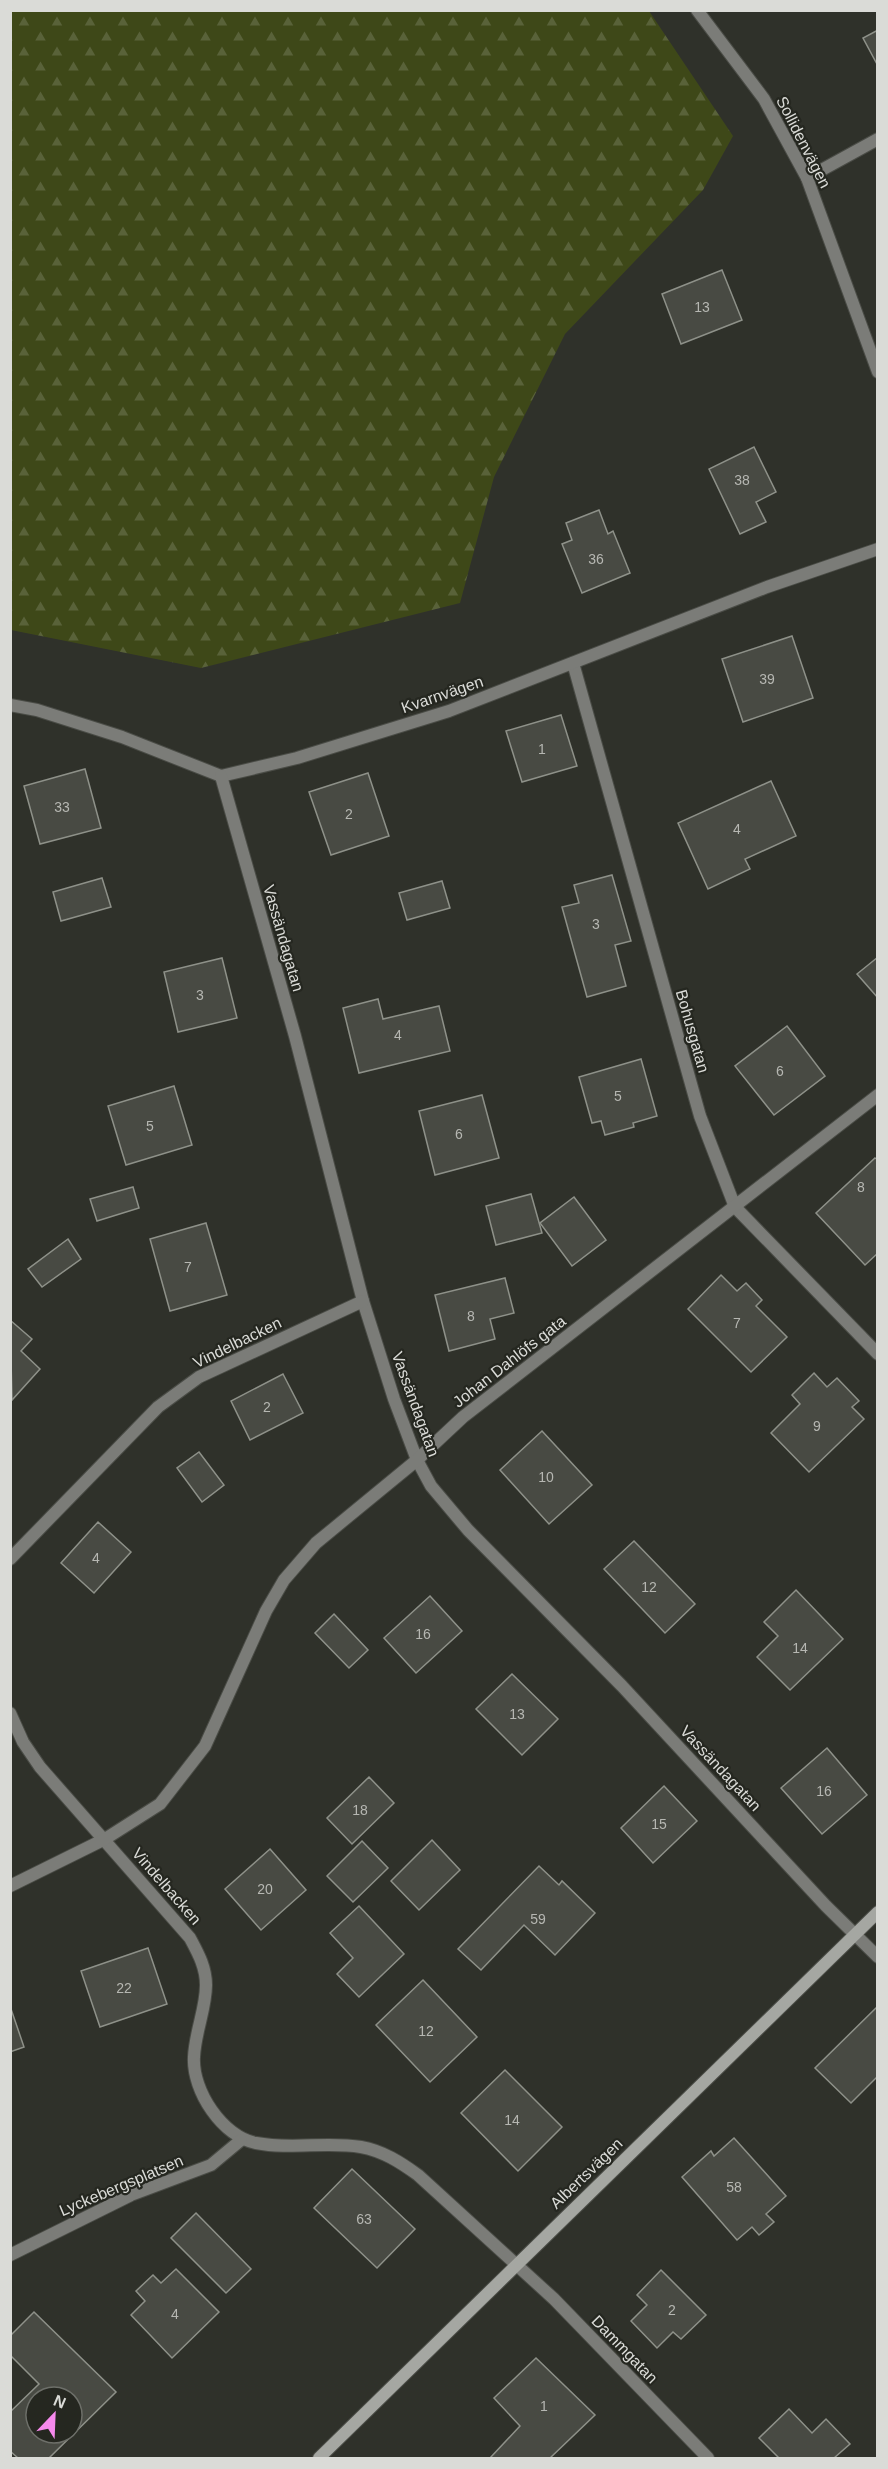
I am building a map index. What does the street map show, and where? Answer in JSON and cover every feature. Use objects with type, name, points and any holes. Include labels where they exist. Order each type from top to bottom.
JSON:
[{"type":"street","name":"Sollidenvägen","points":[[697,10],[764,99],[807,178],[878,372]]},
{"type":"street","points":[[807,178],[878,139]]},
{"type":"street","name":"Kvarnvägen","points":[[221,776],[297,758],[449,711],[767,587],[878,549]]},
{"type":"street","name":"Bohusgatan","points":[[573,663],[699,1116],[735,1206],[878,1354]]},
{"type":"street","points":[[10,705],[37,710],[122,737],[221,776]]},
{"type":"street","name":"Vassändagatan","points":[[221,776],[295,1036],[363,1301],[394,1399],[417,1460],[431,1486],[468,1530],[622,1686],[878,1957]]},
{"type":"street","name":"Johan Dahlöfs gata","points":[[10,1886],[105,1839],[160,1804],[205,1746],[266,1611],[284,1580],[316,1543],[417,1460],[463,1417],[878,1095]]},
{"type":"street","name":"Vindelbacken","points":[[10,1559],[158,1407],[199,1377],[363,1301]]},
{"type":"street","name":"Vindelbacken","points":[[10,1713],[23,1742],[40,1767],[190,1938],[201,1959],[206,1982],[205,2002],[194,2058],[208,2104],[221,2123],[241,2140]]},
{"type":"street","name":"Albertsvägen","points":[[319,2458],[878,1912]]},
{"type":"street","points":[[241,2140],[278,2147],[360,2146],[379,2152],[418,2175],[515,2265]]},
{"type":"street","name":"Lyckebergsplatsen","points":[[10,2254],[131,2195],[211,2164],[241,2140]]},
{"type":"street","name":"Dammgatan","points":[[515,2265],[554,2299],[708,2458]]},
{"type":"green space","points":[[10,11],[649,11],[733,136],[703,190],[565,334],[494,477],[460,603],[201,668],[11,630]]},
{"type":"building","points":[[878,30],[878,66],[863,38]]},
{"type":"building","points":[[722,270],[742,320],[681,344],[662,294]]},
{"type":"building","points":[[754,447],[776,492],[756,502],[766,522],[740,534],[709,469]]},
{"type":"building","points":[[599,510],[608,534],[613,531],[630,573],[582,593],[562,544],[572,540],[566,523]]},
{"type":"building","points":[[792,636],[813,698],[743,722],[722,659]]},
{"type":"building","points":[[561,715],[577,766],[522,782],[506,731]]},
{"type":"building","points":[[85,769],[101,828],[40,844],[24,786]]},
{"type":"building","points":[[368,773],[389,836],[331,855],[309,792]]},
{"type":"building","points":[[771,781],[796,836],[745,859],[750,869],[708,889],[678,823]]},
{"type":"building","points":[[612,875],[631,941],[615,945],[626,986],[587,997],[562,907],[579,903],[574,885]]},
{"type":"building","points":[[102,878],[111,907],[61,921],[53,892]]},
{"type":"building","points":[[442,881],[450,908],[407,920],[399,893]]},
{"type":"building","points":[[878,957],[878,998],[857,974]]},
{"type":"building","points":[[222,958],[237,1018],[178,1032],[164,972]]},
{"type":"building","points":[[378,999],[383,1019],[439,1006],[450,1051],[359,1073],[343,1008]]},
{"type":"building","points":[[787,1026],[825,1076],[774,1115],[735,1066]]},
{"type":"building","points":[[641,1059],[657,1116],[633,1123],[634,1127],[605,1135],[601,1121],[592,1123],[579,1077]]},
{"type":"building","points":[[174,1086],[192,1145],[126,1165],[108,1106]]},
{"type":"building","points":[[482,1095],[499,1158],[435,1175],[419,1111]]},
{"type":"building","points":[[875,1158],[878,1160],[878,1253],[865,1265],[816,1213]]},
{"type":"building","points":[[133,1187],[139,1208],[97,1221],[90,1199]]},
{"type":"building","points":[[531,1194],[542,1233],[496,1245],[486,1206]]},
{"type":"building","points":[[574,1197],[606,1240],[572,1266],[540,1223]]},
{"type":"building","points":[[206,1223],[227,1295],[170,1311],[150,1239]]},
{"type":"building","points":[[68,1239],[81,1259],[42,1287],[28,1269]]},
{"type":"building","points":[[721,1275],[737,1291],[746,1283],[762,1300],[756,1306],[787,1337],[751,1372],[688,1309]]},
{"type":"building","points":[[505,1278],[514,1313],[490,1319],[495,1339],[449,1351],[435,1295]]},
{"type":"building","points":[[10,1320],[32,1339],[21,1351],[40,1369],[12,1400]]},
{"type":"building","points":[[814,1373],[827,1387],[837,1378],[859,1401],[852,1407],[864,1419],[809,1472],[771,1433],[800,1404],[792,1395]]},
{"type":"building","points":[[283,1374],[303,1413],[250,1440],[231,1401]]},
{"type":"building","points":[[542,1431],[592,1485],[549,1524],[500,1470]]},
{"type":"building","points":[[199,1452],[224,1485],[202,1502],[177,1468]]},
{"type":"building","points":[[98,1522],[131,1552],[94,1593],[61,1563]]},
{"type":"building","points":[[634,1541],[695,1604],[665,1633],[604,1569]]},
{"type":"building","points":[[796,1590],[843,1639],[790,1690],[757,1657],[778,1636],[764,1622]]},
{"type":"building","points":[[430,1596],[462,1631],[416,1673],[384,1638]]},
{"type":"building","points":[[334,1614],[368,1650],[349,1668],[315,1633]]},
{"type":"building","points":[[512,1674],[558,1719],[522,1755],[476,1709]]},
{"type":"building","points":[[827,1748],[867,1795],[822,1834],[781,1788]]},
{"type":"building","points":[[369,1777],[394,1803],[352,1844],[327,1818]]},
{"type":"building","points":[[664,1786],[697,1821],[653,1863],[621,1828]]},
{"type":"building","points":[[432,1840],[460,1870],[419,1910],[391,1881]]},
{"type":"building","points":[[362,1841],[388,1868],[353,1902],[327,1876]]},
{"type":"building","points":[[270,1849],[306,1890],[261,1930],[225,1889]]},
{"type":"building","points":[[539,1866],[559,1885],[562,1881],[595,1913],[555,1955],[524,1925],[481,1970],[458,1949]]},
{"type":"building","points":[[359,1906],[404,1954],[359,1997],[337,1974],[353,1958],[330,1933]]},
{"type":"building","points":[[148,1948],[167,2004],[100,2027],[81,1971]]},
{"type":"building","points":[[423,1980],[477,2037],[430,2082],[376,2025]]},
{"type":"building","points":[[10,2006],[24,2047],[10,2052]]},
{"type":"building","points":[[878,2006],[878,2076],[851,2103],[815,2068]]},
{"type":"building","points":[[505,2070],[562,2127],[518,2171],[461,2113]]},
{"type":"building","points":[[734,2138],[786,2196],[766,2214],[774,2222],[759,2235],[752,2227],[737,2240],[682,2177],[711,2151],[714,2156]]},
{"type":"building","points":[[352,2169],[415,2229],[377,2268],[314,2208]]},
{"type":"building","points":[[196,2213],[251,2269],[226,2293],[171,2238]]},
{"type":"building","points":[[176,2269],[219,2312],[172,2358],[131,2315],[145,2301],[136,2291],[153,2275],[161,2283]]},
{"type":"building","points":[[661,2270],[706,2315],[681,2339],[673,2332],[657,2348],[631,2321],[647,2305],[637,2295]]},
{"type":"building","points":[[34,2312],[116,2392],[84,2424],[84,2385],[38,2385],[10,2355],[10,2336]]},
{"type":"building","points":[[536,2358],[595,2415],[550,2458],[490,2458],[520,2426],[494,2398]]},
{"type":"building","points":[[24,2398],[24,2445],[62,2445],[49,2458],[18,2458],[10,2451],[10,2412]]},
{"type":"building","points":[[789,2409],[812,2433],[826,2419],[850,2444],[834,2458],[779,2458],[759,2438]]}]
